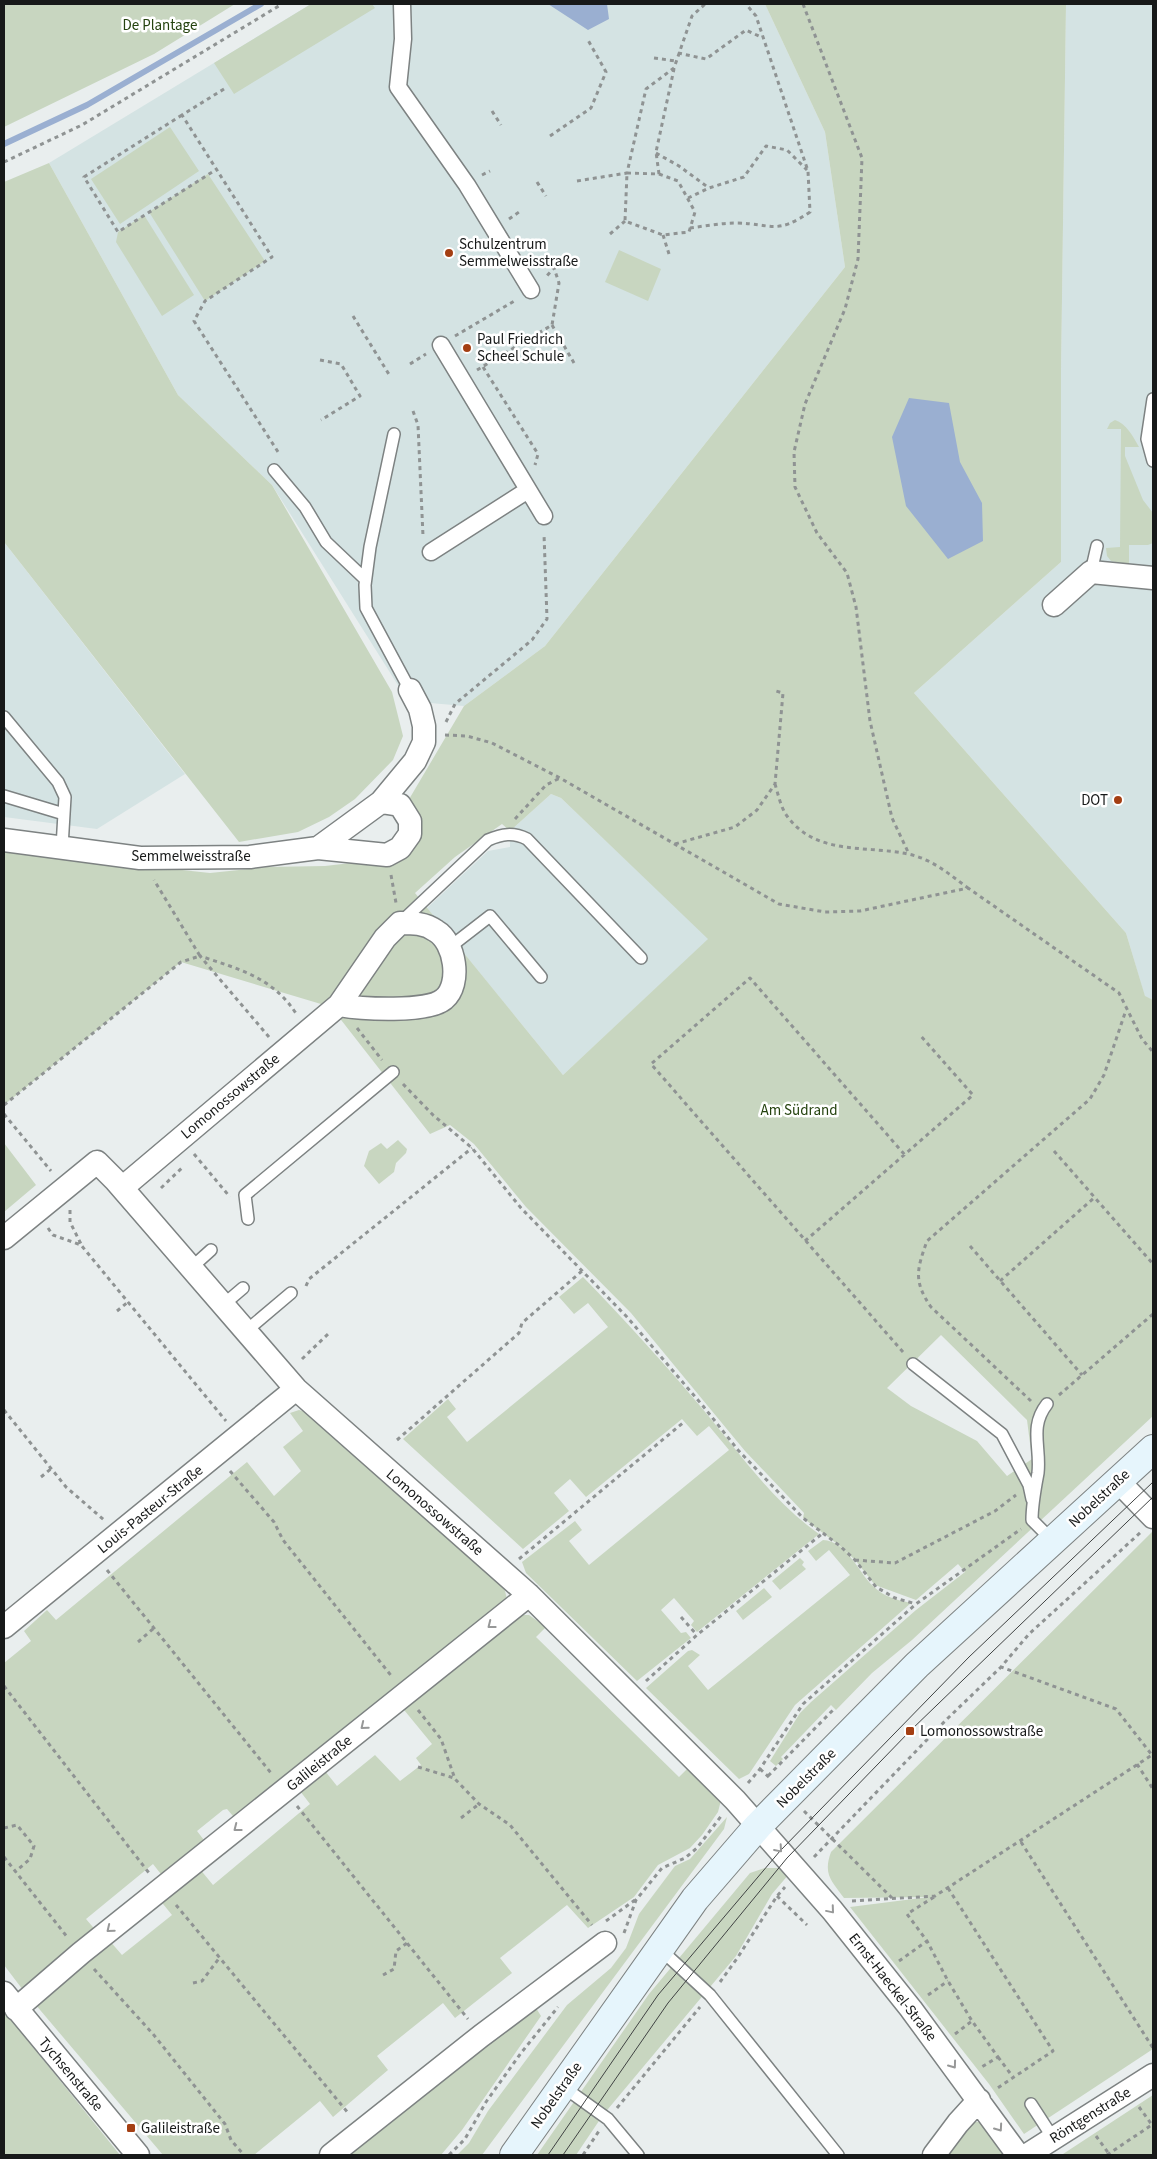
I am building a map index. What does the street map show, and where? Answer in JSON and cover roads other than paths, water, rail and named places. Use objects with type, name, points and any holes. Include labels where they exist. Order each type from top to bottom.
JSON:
[{"type":"main road","name":"Nobelstraße","points":[[514,2155],[700,1892],[758,1826],[917,1665],[1153,1448]]},
{"type":"street","points":[[402,4],[403,39],[398,87],[467,185],[531,290]]},
{"type":"street","points":[[441,345],[544,516]]},
{"type":"street","points":[[431,552],[525,484]]},
{"type":"street","points":[[1054,605],[1091,572],[1153,578]]},
{"type":"street","name":"Semmelweisstraße","points":[[318,848],[381,802],[415,761],[424,742],[424,726],[420,709],[410,690]]},
{"type":"street","name":"Semmelweisstraße","points":[[4,840],[140,858],[250,857],[318,848],[387,854],[400,848],[410,834],[410,821],[400,805],[381,802]]},
{"type":"street","points":[[346,1013],[354,1008],[420,1008],[444,999],[456,978],[450,948],[438,931],[418,923],[400,923]]},
{"type":"street","name":"Lomonossowstraße","points":[[122,1188],[307,1033],[346,1013],[385,938],[400,923]]},
{"type":"street","name":"Lomonossowstraße","points":[[4,1238],[97,1162],[122,1188],[296,1389],[529,1595],[688,1751],[758,1826]]},
{"type":"street","name":"Louis-Pasteur-Straße","points":[[4,1627],[296,1389]]},
{"type":"street","points":[[1117,1480],[1150,1522]]},
{"type":"street","name":"Galileistraße","points":[[10,2001],[81,1953],[529,1595]]},
{"type":"street","name":"Ernst-Haeckel-Straße","points":[[758,1826],[832,1910],[922,2023],[980,2100],[1018,2155]]},
{"type":"street","points":[[331,2155],[481,2036],[604,1933]]},
{"type":"street","name":"Tychsenstraße","points":[[10,2001],[138,2155]]},
{"type":"street","name":"Röntgenstraße","points":[[1027,2155],[1153,2075]]},
{"type":"street","points":[[934,2155],[958,2123],[980,2100]]},
{"type":"lane","points":[[1153,399],[1147,439],[1153,461]]},
{"type":"lane","points":[[394,434],[365,579],[366,608],[410,690]]},
{"type":"lane","points":[[274,470],[305,507],[326,542],[365,579]]},
{"type":"lane","points":[[1091,572],[1097,546]]},
{"type":"lane","points":[[4,717],[58,782],[65,797],[62,847]]},
{"type":"lane","points":[[4,796],[64,814]]},
{"type":"lane","points":[[400,923],[488,840],[501,835],[518,834],[527,839],[641,958]]},
{"type":"lane","points":[[450,948],[490,916],[541,976]]},
{"type":"lane","points":[[248,1219],[245,1195],[393,1072]]},
{"type":"lane","points":[[191,1268],[211,1250]]},
{"type":"lane","points":[[222,1305],[243,1288]]},
{"type":"lane","points":[[246,1331],[291,1294]]},
{"type":"lane","points":[[913,1364],[1002,1434],[1029,1485],[1032,1499],[1032,1520],[1053,1541]]},
{"type":"lane","points":[[1032,1499],[1038,1472],[1037,1424],[1045,1408]]},
{"type":"lane","points":[[659,1949],[710,1995],[838,2155]]},
{"type":"lane","points":[[562,2086],[608,2118],[638,2155]]},
{"type":"lane","points":[[1031,2104],[1053,2138]]},
{"type":"water","points":[[548,4],[607,4],[609,19],[588,30]]},
{"type":"water","points":[[909,398],[949,403],[960,462],[982,503],[983,541],[948,559],[906,506],[892,437]]},
{"type":"waterway","points":[[4,144],[87,105],[261,4]]},
{"type":"tram line","points":[[548,2155],[658,1995],[780,1851],[969,1657],[1153,1482]]},
{"type":"tram line","points":[[563,2155],[668,2003],[787,1858],[910,1731],[1153,1497]]},
{"type":"place","name":"Schulzentrum Semmelweisstraße","points":[[449,253]]},
{"type":"place","name":"Paul Friedrich Scheel Schule","points":[[467,348]]},
{"type":"place","name":"DOT","points":[[1118,800]]},
{"type":"place","name":"Lomonossowstraße","points":[[910,1731]]},
{"type":"place","name":"Galileistraße","points":[[131,2128]]},
{"type":"park label","name":"De Plantage","points":[[160,25]]},
{"type":"park label","name":"Am Südrand","points":[[799,1110]]}]
